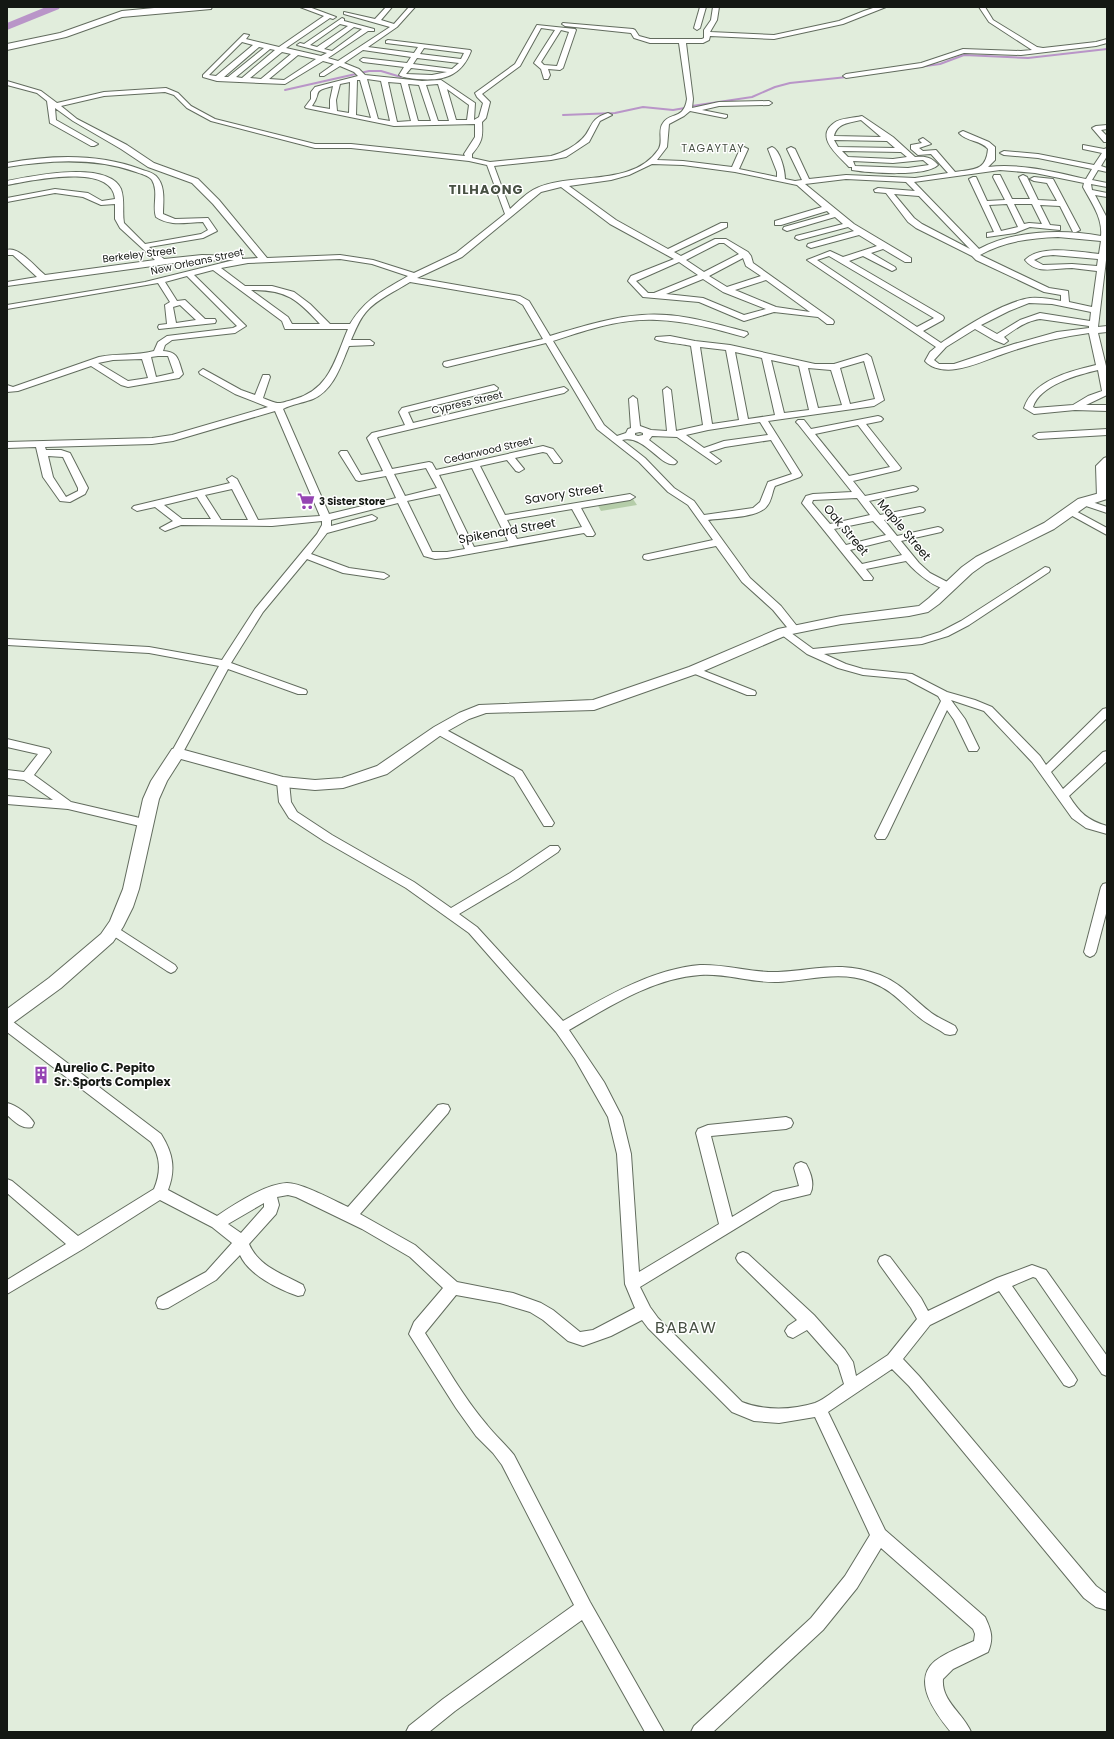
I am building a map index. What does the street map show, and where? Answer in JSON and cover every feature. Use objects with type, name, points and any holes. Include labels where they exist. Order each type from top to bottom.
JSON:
[{"type":"street","points":[[7,47],[56,37],[124,13],[184,10],[208,7]]},
{"type":"street","points":[[304,7],[353,25],[383,33]]},
{"type":"street","points":[[376,20],[389,7]]},
{"type":"street","points":[[322,75],[394,26],[412,7]]},
{"type":"street","points":[[697,28],[703,7]]},
{"type":"street","points":[[531,63],[539,26],[633,31],[636,36],[650,41],[702,41],[707,39],[707,30],[714,20],[716,7]]},
{"type":"street","points":[[707,34],[774,37],[840,23],[866,12],[884,7]]},
{"type":"street","points":[[982,7],[991,21],[1025,44],[1035,49],[1045,50]]},
{"type":"street","points":[[305,46],[346,12],[361,10]]},
{"type":"street","points":[[346,12],[394,26]]},
{"type":"street","points":[[243,80],[281,49],[329,16]]},
{"type":"street","points":[[469,159],[468,154],[476,144],[479,137],[478,122],[482,118],[487,102],[479,96],[478,93],[518,65],[531,63],[560,68],[573,30],[536,21]]},
{"type":"street","points":[[319,49],[353,25]]},
{"type":"street","points":[[531,63],[557,26]]},
{"type":"street","points":[[367,29],[333,53],[321,59],[286,82],[210,78],[205,76],[244,37],[257,44],[321,59],[361,74],[384,79],[422,84],[441,82],[473,104],[470,121]]},
{"type":"street","points":[[846,76],[922,65],[963,51],[1021,53],[1096,44],[1107,41]]},
{"type":"street","points":[[388,42],[468,51],[459,67],[445,75],[434,77],[402,75],[422,46]]},
{"type":"street","points":[[682,42],[691,110]]},
{"type":"street","points":[[291,43],[333,53]]},
{"type":"street","points":[[217,78],[257,44]]},
{"type":"street","points":[[230,79],[268,47]]},
{"type":"street","points":[[361,48],[463,61]]},
{"type":"street","points":[[264,80],[296,53]]},
{"type":"street","points":[[363,60],[454,71]]},
{"type":"street","points":[[531,63],[547,74],[546,78]]},
{"type":"street","points":[[361,74],[354,79],[317,88],[314,92],[314,99],[308,107],[394,124],[478,122]]},
{"type":"street","points":[[361,74],[375,121]]},
{"type":"street","points":[[352,116],[354,79]]},
{"type":"street","points":[[384,79],[394,124]]},
{"type":"street","points":[[404,82],[414,123]]},
{"type":"street","points":[[441,82],[453,122]]},
{"type":"street","points":[[7,83],[39,92],[75,120],[124,147],[151,165],[195,181],[216,202],[265,261]]},
{"type":"street","points":[[333,113],[333,100],[337,84]]},
{"type":"street","points":[[422,84],[435,122]]},
{"type":"street","points":[[53,103],[104,94],[166,90],[176,94],[189,107],[213,120],[315,146],[351,146],[469,159],[490,164],[563,155],[586,140],[598,120],[608,115]]},
{"type":"street","points":[[53,103],[53,121],[94,144]]},
{"type":"street","points":[[7,445],[40,443],[152,442],[173,438],[311,398],[324,387],[333,375],[353,326],[362,312],[373,301],[411,277],[459,255],[474,244],[508,213],[538,190],[550,186],[627,173],[641,168],[652,162],[662,149],[665,143],[666,123],[691,110],[719,104],[769,103]]},
{"type":"street","points":[[691,110],[725,116]]},
{"type":"street","points":[[863,178],[855,168],[832,146],[830,138],[833,127],[844,122],[862,118],[914,159]]},
{"type":"street","points":[[844,122],[866,139]]},
{"type":"street","points":[[1106,137],[1096,128],[1107,127]]},
{"type":"street","points":[[963,133],[968,137],[987,143],[992,149],[991,160],[981,171]]},
{"type":"street","points":[[830,138],[890,139]]},
{"type":"street","points":[[923,140],[927,144],[914,147],[920,153],[933,152],[958,174],[966,177],[973,179],[1023,177],[1050,181],[1076,230],[1029,225],[1015,231],[990,235]]},
{"type":"street","points":[[1075,407],[1091,398],[1107,392],[1102,366],[1094,342],[1093,327],[1096,305],[1103,283],[1106,229],[1104,212],[1090,192],[1088,181],[1107,151],[1086,147]]},
{"type":"street","points":[[734,170],[744,149]]},
{"type":"street","points":[[772,149],[788,164],[835,215],[882,247],[908,260]]},
{"type":"street","points":[[781,180],[788,164],[791,149]]},
{"type":"street","points":[[836,149],[904,150]]},
{"type":"street","points":[[1004,153],[1038,156],[1107,170]]},
{"type":"street","points":[[7,166],[28,161],[57,158],[83,159],[133,168],[152,176],[159,188],[159,215],[164,219],[172,222],[205,220],[213,231],[203,236],[144,246]]},
{"type":"street","points":[[846,159],[893,161],[928,159],[933,164],[933,166],[904,170],[855,168]]},
{"type":"street","points":[[652,162],[683,163],[734,170],[781,180],[803,182],[841,177],[909,181],[1000,168],[1026,169],[1107,185]]},
{"type":"street","points":[[490,164],[508,213]]},
{"type":"street","points":[[7,183],[55,175],[92,176],[106,180],[116,186],[119,194],[118,201],[120,225],[162,262]]},
{"type":"street","points":[[996,177],[1022,227]]},
{"type":"street","points":[[1023,177],[1047,227]]},
{"type":"street","points":[[973,179],[999,234]]},
{"type":"street","points":[[909,181],[979,258],[1047,290],[1065,293],[1065,305]]},
{"type":"street","points":[[562,184],[613,222],[680,259],[703,276],[726,290],[774,309],[820,315]]},
{"type":"street","points":[[878,190],[922,194]]},
{"type":"street","points":[[7,200],[55,191],[85,195],[101,203],[118,201]]},
{"type":"street","points":[[888,191],[911,220],[919,226],[976,253],[998,243],[1043,234],[1106,240]]},
{"type":"street","points":[[1090,192],[1107,195]]},
{"type":"street","points":[[984,203],[1008,201],[1061,204]]},
{"type":"street","points":[[828,208],[778,223],[813,248],[859,232]]},
{"type":"street","points":[[787,230],[835,215]]},
{"type":"street","points":[[668,252],[724,225]]},
{"type":"street","points":[[799,238],[848,225]]},
{"type":"street","points":[[910,228],[919,226]]},
{"type":"street","points":[[774,309],[744,318],[700,300],[644,294],[633,283],[633,279],[720,240],[726,241],[745,254],[748,257],[749,264],[830,322]]},
{"type":"street","points":[[843,260],[882,247]]},
{"type":"street","points":[[1058,252],[1103,264],[1045,267],[1035,265],[1029,260],[1034,256],[1058,252]]},
{"type":"street","points":[[7,253],[16,253],[43,278]]},
{"type":"street","points":[[917,332],[940,318],[830,253],[811,260],[917,332],[941,347]]},
{"type":"street","points":[[864,253],[896,267],[871,277]]},
{"type":"street","points":[[654,296],[703,276],[745,254]]},
{"type":"street","name":"Berkeley Street","points":[[7,284],[215,256],[239,258]]},
{"type":"street","name":"New Orleans Street","points":[[7,307],[145,284],[236,262],[340,257],[373,262],[403,271],[411,277],[522,300],[528,305],[600,427],[642,460],[671,490],[692,503],[746,580],[777,608],[789,631],[811,652],[842,666],[863,672],[908,676],[945,697],[971,702],[988,709],[1036,759],[1076,815],[1090,825],[1107,830]]},
{"type":"street","points":[[214,267],[285,319],[288,323],[288,327],[353,326]]},
{"type":"street","points":[[158,353],[161,344],[170,338],[235,330],[242,326],[188,273]]},
{"type":"street","points":[[726,290],[766,277]]},
{"type":"street","points":[[160,280],[175,304]]},
{"type":"street","points":[[243,288],[279,289],[293,294],[303,301],[327,326]]},
{"type":"street","points":[[1093,327],[1068,332],[1017,346],[950,368],[937,366],[929,361],[931,354],[941,347],[993,314],[1013,304],[1029,300],[1065,305],[1096,305],[1107,303]]},
{"type":"street","points":[[172,326],[169,305],[182,302],[203,322]]},
{"type":"street","points":[[997,338],[1021,322],[1035,316],[1107,329]]},
{"type":"street","points":[[447,364],[549,340],[608,323],[626,320],[656,317],[706,324],[744,334]]},
{"type":"street","points":[[162,327],[212,321]]},
{"type":"street","points":[[975,326],[997,338],[1017,346]]},
{"type":"street","points":[[634,399],[633,438],[676,434],[708,427],[874,403],[880,400],[867,357],[835,367],[815,367],[730,348],[695,344],[670,339],[659,339]]},
{"type":"street","points":[[1094,342],[1107,341]]},
{"type":"street","points":[[346,343],[370,343]]},
{"type":"street","points":[[695,344],[708,427]]},
{"type":"street","points":[[730,348],[744,422]]},
{"type":"street","points":[[7,388],[10,390],[15,389],[92,363],[113,357],[146,356],[158,353],[172,354],[179,374],[176,376],[131,384],[124,383],[92,363]]},
{"type":"street","points":[[146,356],[153,380]]},
{"type":"street","points":[[766,356],[780,417]]},
{"type":"street","points":[[803,364],[814,412]]},
{"type":"street","points":[[1102,366],[1062,379],[1046,388],[1034,396],[1028,404],[1028,408],[1034,411],[1075,407],[1107,408]]},
{"type":"street","points":[[835,367],[847,407]]},
{"type":"street","points":[[7,1018],[55,983],[107,938],[113,930],[129,894],[144,823],[152,797],[225,664],[242,641],[260,611],[305,555],[326,525],[326,518],[278,408],[238,392],[203,372]]},
{"type":"street","points":[[258,400],[266,377]]},
{"type":"street","points":[[410,426],[403,412],[405,410],[492,385],[504,405]]},
{"type":"street","name":"Cypress Street","points":[[388,472],[372,440],[373,436],[375,435],[564,390]]},
{"type":"street","points":[[667,390],[676,434],[716,461]]},
{"type":"street","points":[[810,432],[878,418]]},
{"type":"street","points":[[703,518],[756,511],[761,509],[766,503],[771,484],[797,475],[763,420]]},
{"type":"street","name":"Maple Street","points":[[802,422],[909,557],[926,575],[949,587]]},
{"type":"street","points":[[846,479],[896,468],[861,422]]},
{"type":"street","points":[[614,439],[633,432]]},
{"type":"street","points":[[1038,436],[1107,432]]},
{"type":"street","points":[[645,436],[672,462]]},
{"type":"street","points":[[703,451],[724,444],[774,437]]},
{"type":"street","points":[[40,443],[42,453],[48,477],[63,499],[69,499],[83,490],[67,455],[62,453],[42,453]]},
{"type":"street","name":"Cedarwood Street","points":[[435,474],[546,449],[550,451],[557,461]]},
{"type":"street","points":[[344,453],[358,477],[427,465],[430,466],[443,490],[471,551]]},
{"type":"street","points":[[510,457],[519,470]]},
{"type":"street","points":[[1107,460],[1101,466],[1104,474],[1103,501],[1107,510]]},
{"type":"street","points":[[475,465],[514,543]]},
{"type":"street","points":[[388,472],[402,499]]},
{"type":"street","points":[[137,508],[199,493],[233,481],[254,522]]},
{"type":"street","points":[[860,497],[912,489]]},
{"type":"street","points":[[165,528],[180,522],[272,523],[326,518],[443,490]]},
{"type":"street","points":[[199,493],[218,522]]},
{"type":"street","name":"Savory Street","points":[[502,518],[630,497]]},
{"type":"street","name":"Oak Street","points":[[860,497],[809,498],[807,503],[868,578]]},
{"type":"street","name":"Spikenard Street","points":[[402,499],[428,554],[431,556],[447,555],[589,532],[575,505]]},
{"type":"street","points":[[177,753],[283,782],[315,785],[344,783],[382,770],[439,730],[464,716],[484,708],[594,705],[694,670],[789,631],[841,620],[923,609],[981,560],[1049,526],[1083,502],[1103,501]]},
{"type":"street","points":[[156,503],[180,522]]},
{"type":"street","points":[[827,528],[920,510]]},
{"type":"street","points":[[1070,511],[1107,532]]},
{"type":"street","points":[[323,531],[372,518]]},
{"type":"street","points":[[844,548],[938,530]]},
{"type":"street","points":[[648,557],[719,542]]},
{"type":"street","points":[[305,555],[347,571],[384,576]]},
{"type":"street","points":[[860,567],[909,557]]},
{"type":"street","points":[[811,652],[922,641],[944,634],[965,623],[1045,570]]},
{"type":"street","points":[[10,644],[149,650],[225,664],[302,692]]},
{"type":"street","points":[[694,670],[751,692]]},
{"type":"street","points":[[945,697],[959,719],[973,748]]},
{"type":"street","points":[[881,836],[945,697]]},
{"type":"street","points":[[1045,772],[1107,712]]},
{"type":"street","points":[[439,730],[518,774],[548,823]]},
{"type":"street","points":[[7,743],[45,752],[27,776]]},
{"type":"street","points":[[1062,796],[1107,755]]},
{"type":"street","points":[[7,774],[27,776],[68,804]]},
{"type":"street","points":[[283,782],[285,802],[293,815],[328,838],[410,885],[473,930],[562,1028],[599,1086],[615,1117],[624,1154],[632,1284],[644,1311],[653,1323],[737,1407],[754,1414],[779,1416],[819,1409],[893,1360],[925,1320],[1002,1283],[1032,1271],[1038,1272],[1107,1369]]},
{"type":"street","points":[[7,800],[68,804],[144,823]]},
{"type":"street","points":[[450,914],[514,876],[554,849]]},
{"type":"street","points":[[1090,952],[1107,886]]},
{"type":"street","points":[[113,930],[171,968]]},
{"type":"street","points":[[562,1028],[631,992],[676,974],[701,970],[776,977],[836,971],[854,972],[876,979],[898,990],[925,1015],[950,1030]]},
{"type":"street","points":[[7,1025],[156,1138],[164,1150],[167,1164],[166,1179],[160,1193],[7,1288]]},
{"type":"street","points":[[7,1108],[27,1124]]},
{"type":"street","points":[[349,1216],[443,1109]]},
{"type":"street","points":[[727,1226],[703,1133],[708,1131],[786,1123]]},
{"type":"street","points":[[632,1284],[778,1196],[804,1190],[806,1186],[801,1168]]},
{"type":"street","points":[[7,1185],[78,1245]]},
{"type":"street","points":[[217,1223],[237,1209],[280,1190],[289,1189],[298,1191],[349,1216],[411,1250],[453,1288],[523,1302],[543,1311],[573,1336],[581,1339],[592,1337],[644,1311]]},
{"type":"street","points":[[160,1193],[217,1223],[242,1243],[248,1257],[259,1269],[298,1290]]},
{"type":"street","points":[[163,1303],[211,1276],[271,1210],[272,1205],[269,1196]]},
{"type":"street","points":[[743,1258],[809,1320],[840,1355],[845,1362],[852,1387]]},
{"type":"street","points":[[885,1261],[916,1303],[925,1320]]},
{"type":"street","points":[[1002,1283],[1069,1380]]},
{"type":"street","points":[[453,1288],[419,1327],[417,1334],[461,1403],[482,1431],[500,1448],[508,1460],[584,1608],[655,1732]]},
{"type":"street","points":[[793,1331],[809,1320]]},
{"type":"street","points":[[893,1360],[914,1381],[1090,1592],[1107,1602]]},
{"type":"street","points":[[819,1409],[879,1536],[978,1623],[984,1634],[982,1646],[938,1670],[933,1683],[942,1707],[962,1732]]},
{"type":"street","points":[[700,1732],[817,1624],[851,1582],[879,1536]]},
{"type":"street","points":[[415,1732],[448,1705],[584,1608]]},
{"type":"green space","points":[[631,496],[637,505],[601,511],[596,502]]},
{"type":"waterway","points":[[7,27],[55,7]]},
{"type":"waterway","points":[[883,72],[940,64],[964,55],[1028,58],[1107,49]]},
{"type":"waterway","points":[[285,90],[369,71],[381,71],[401,77]]},
{"type":"waterway","points":[[692,106],[752,97],[775,87],[790,83],[847,77]]},
{"type":"waterway","points":[[563,115],[615,113],[643,107],[673,110],[685,108]]},
{"type":"place","name":"3 Sister Store","points":[[306,501]]},
{"type":"place","name":"Aurelio C. Pepito Sr. Sports Complex","points":[[41,1075]]},
{"type":"district","name":"TAGAYTAY","points":[[713,148]]},
{"type":"district","name":"TILHAONG","points":[[486,189]]},
{"type":"district","name":"BABAW","points":[[686,1327]]}]
